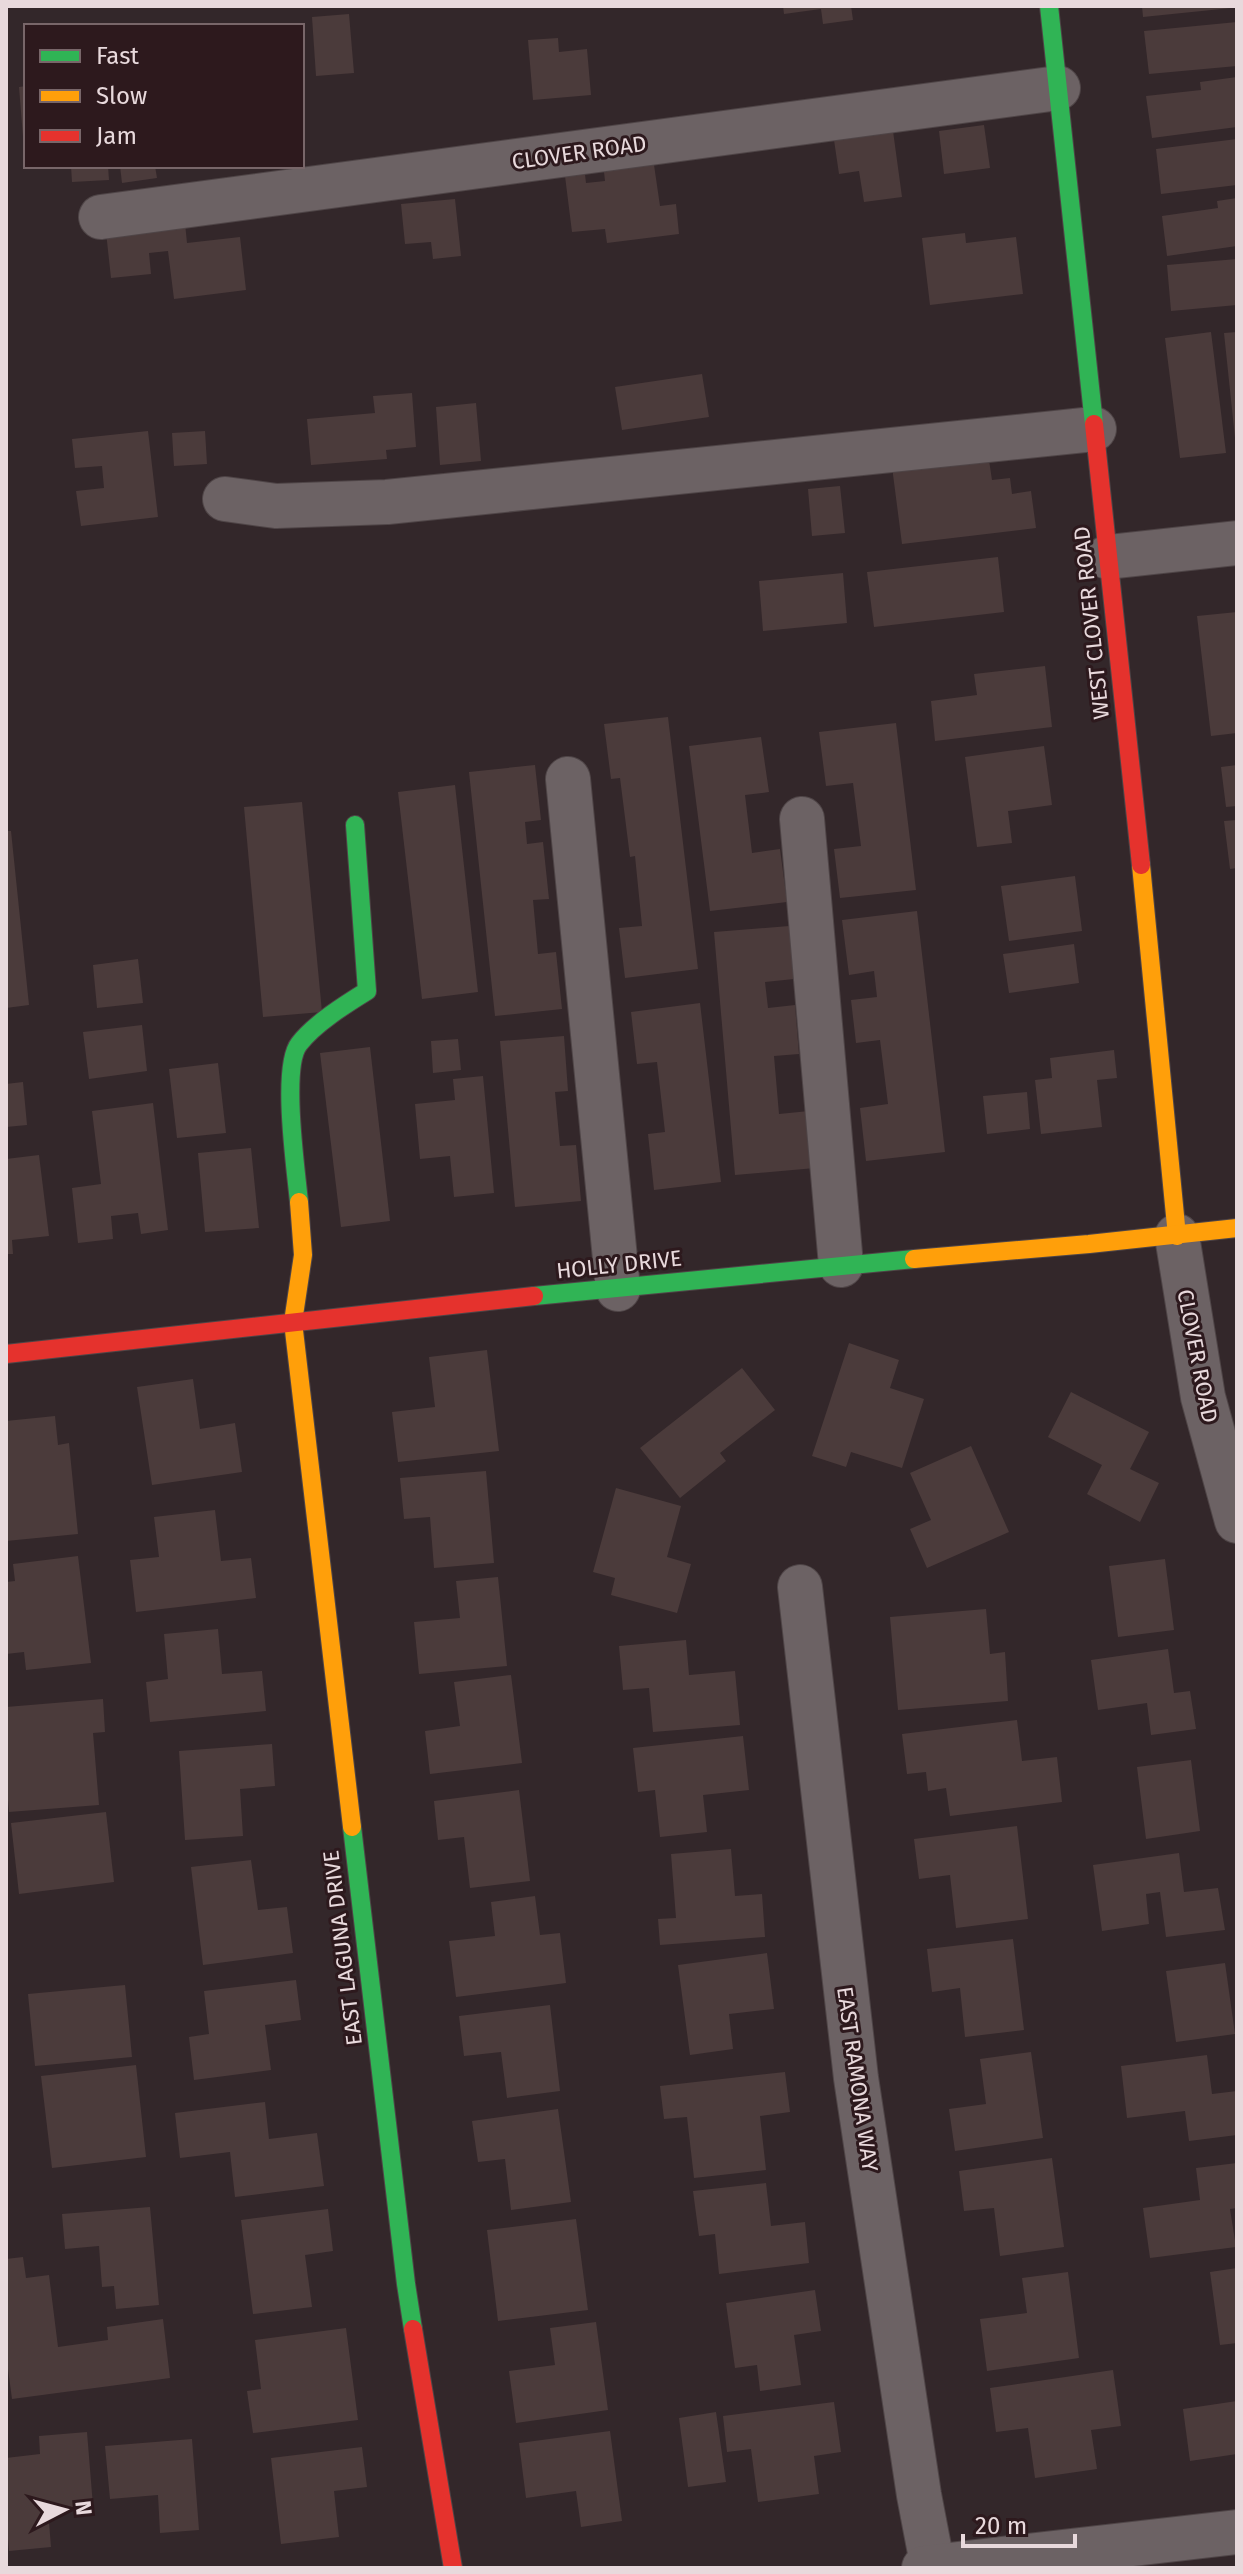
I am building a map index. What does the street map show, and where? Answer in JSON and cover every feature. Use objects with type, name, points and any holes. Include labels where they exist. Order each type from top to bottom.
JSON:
[{"type":"street","name":"WEST CLOVER ROAD","points":[[1049,6],[1157,1011],[1177,1236]]},
{"type":"street","name":"CLOVER ROAD","points":[[101,217],[1058,88]]},
{"type":"street","points":[[225,499],[276,506],[387,502],[1094,429]]},
{"type":"street","points":[[1108,557],[1237,543]]},
{"type":"street","points":[[568,779],[618,1289]]},
{"type":"street","points":[[802,819],[841,1265]]},
{"type":"street","name":"EAST LAGUNA DRIVE","points":[[355,825],[367,991],[340,1007],[297,1045],[289,1075],[303,1255],[293,1322],[406,2284],[453,2568]]},
{"type":"street","name":"HOLLY DRIVE","points":[[6,1354],[841,1265],[1237,1228]]},
{"type":"street","name":"CLOVER ROAD","points":[[1177,1236],[1203,1397],[1237,1521]]},
{"type":"street","name":"EAST RAMONA WAY","points":[[800,1587],[856,2078],[919,2495],[933,2568]]},
{"type":"street","points":[[924,2568],[1237,2532]]},
{"type":"building","points":[[783,6],[851,6],[853,20],[823,24],[821,9],[784,14]]},
{"type":"building","points":[[1142,6],[1231,6],[1231,8],[1143,17]]},
{"type":"building","points":[[349,14],[354,73],[316,76],[312,17]]},
{"type":"building","points":[[1237,22],[1237,66],[1149,74],[1144,31]]},
{"type":"building","points":[[558,38],[559,52],[587,49],[591,95],[533,100],[528,40]]},
{"type":"building","points":[[1237,77],[1237,127],[1152,138],[1146,96],[1201,90],[1200,82]]},
{"type":"building","points":[[24,86],[24,149],[19,87]]},
{"type":"building","points":[[984,125],[990,168],[944,174],[939,131]]},
{"type":"building","points":[[893,131],[902,197],[864,202],[859,171],[839,174],[834,140]]},
{"type":"building","points":[[1237,139],[1237,185],[1161,194],[1156,149]]},
{"type":"building","points":[[653,158],[660,206],[676,204],[679,234],[607,243],[605,229],[572,232],[564,168],[584,166],[586,183],[605,181],[603,163]]},
{"type":"building","points":[[71,168],[108,168],[109,180],[72,182]]},
{"type":"building","points":[[120,168],[155,168],[157,178],[122,183]]},
{"type":"building","points":[[1237,198],[1237,246],[1167,256],[1162,216],[1218,208],[1217,201]]},
{"type":"building","points":[[455,199],[461,256],[433,259],[431,242],[405,244],[401,204]]},
{"type":"building","points":[[185,223],[187,243],[240,237],[246,290],[174,299],[168,251],[149,253],[151,274],[111,278],[106,232]]},
{"type":"building","points":[[965,233],[966,243],[1016,237],[1023,294],[930,305],[922,238]]},
{"type":"building","points":[[1237,259],[1237,305],[1171,311],[1167,265]]},
{"type":"building","points":[[1211,332],[1226,453],[1180,458],[1165,338]]},
{"type":"building","points":[[1237,332],[1237,438],[1235,438],[1224,333]]},
{"type":"building","points":[[702,374],[709,417],[622,430],[615,387]]},
{"type":"building","points":[[412,393],[416,447],[386,450],[387,459],[311,465],[307,419],[375,413],[373,396]]},
{"type":"building","points":[[476,403],[481,461],[440,465],[436,407]]},
{"type":"building","points":[[148,431],[158,517],[81,526],[76,491],[104,488],[102,466],[75,468],[72,439]]},
{"type":"building","points":[[205,431],[207,464],[174,466],[172,433]]},
{"type":"building","points":[[987,447],[992,480],[1010,478],[1012,494],[1031,491],[1036,528],[902,544],[891,459]]},
{"type":"building","points":[[840,486],[845,533],[812,536],[808,489]]},
{"type":"building","points":[[998,557],[1004,612],[874,627],[867,572]]},
{"type":"building","points":[[843,573],[847,623],[763,631],[759,581]]},
{"type":"building","points":[[1237,612],[1237,733],[1211,736],[1197,616]]},
{"type":"building","points":[[1045,666],[1052,727],[935,741],[931,701],[977,695],[974,674]]},
{"type":"building","points":[[668,717],[698,969],[625,978],[619,928],[642,926],[635,856],[630,857],[620,778],[611,779],[604,724]]},
{"type":"building","points":[[896,723],[916,890],[840,898],[834,849],[861,846],[853,783],[826,786],[819,732]]},
{"type":"building","points":[[761,737],[769,792],[745,795],[752,853],[780,849],[787,902],[710,911],[689,746]]},
{"type":"building","points":[[1044,746],[1052,805],[1008,811],[1012,843],[977,847],[965,757]]},
{"type":"building","points":[[535,765],[541,820],[525,822],[527,844],[543,842],[549,899],[533,900],[538,954],[556,952],[562,1009],[495,1016],[469,772]]},
{"type":"building","points":[[1237,765],[1237,806],[1226,807],[1221,767]]},
{"type":"building","points":[[455,785],[478,992],[422,999],[398,792]]},
{"type":"building","points":[[302,802],[322,1012],[263,1017],[244,807]]},
{"type":"building","points":[[1237,820],[1237,868],[1230,869],[1224,821]]},
{"type":"building","points":[[6,831],[11,831],[29,1005],[6,1008]]},
{"type":"building","points":[[1075,876],[1082,931],[1009,941],[1001,886]]},
{"type":"building","points":[[917,911],[945,1152],[866,1161],[860,1108],[888,1104],[880,1040],[856,1043],[851,1000],[877,997],[874,971],[849,975],[842,920]]},
{"type":"building","points":[[789,926],[794,979],[765,982],[768,1008],[795,1005],[799,1054],[774,1056],[779,1114],[809,1111],[815,1168],[735,1175],[714,932]]},
{"type":"building","points":[[1074,944],[1079,983],[1009,993],[1003,954]]},
{"type":"building","points":[[138,959],[143,1003],[97,1008],[93,965]]},
{"type":"building","points":[[700,1003],[721,1182],[654,1190],[648,1134],[665,1132],[657,1062],[637,1064],[631,1012]]},
{"type":"building","points":[[142,1025],[147,1071],[89,1079],[83,1032]]},
{"type":"building","points":[[564,1036],[568,1091],[555,1092],[560,1146],[576,1145],[581,1201],[515,1207],[500,1041]]},
{"type":"building","points":[[458,1039],[461,1070],[433,1073],[431,1041]]},
{"type":"building","points":[[370,1047],[390,1221],[341,1227],[320,1053]]},
{"type":"building","points":[[1114,1050],[1117,1078],[1097,1080],[1102,1127],[1041,1134],[1035,1080],[1052,1078],[1050,1058]]},
{"type":"building","points":[[218,1063],[226,1133],[177,1138],[169,1069]]},
{"type":"building","points":[[483,1076],[494,1193],[454,1197],[450,1156],[420,1159],[415,1104],[455,1100],[453,1079]]},
{"type":"building","points":[[23,1082],[27,1125],[6,1127],[6,1084]]},
{"type":"building","points":[[1027,1092],[1030,1129],[987,1134],[983,1096]]},
{"type":"building","points":[[153,1103],[168,1230],[141,1234],[138,1213],[111,1216],[113,1239],[78,1243],[72,1188],[101,1184],[92,1111]]},
{"type":"building","points":[[251,1148],[259,1228],[205,1232],[198,1153]]},
{"type":"building","points":[[39,1155],[49,1236],[12,1240],[13,1254],[6,1254],[6,1159]]},
{"type":"building","points":[[849,1343],[899,1360],[890,1388],[924,1399],[902,1468],[851,1452],[846,1467],[812,1456]]},
{"type":"building","points":[[487,1350],[499,1451],[398,1462],[392,1412],[435,1407],[429,1357]]},
{"type":"building","points":[[742,1368],[775,1410],[720,1453],[726,1461],[680,1498],[640,1448]]},
{"type":"building","points":[[193,1379],[200,1429],[235,1423],[242,1472],[152,1485],[137,1387]]},
{"type":"building","points":[[1071,1392],[1149,1432],[1130,1469],[1159,1483],[1140,1522],[1087,1494],[1102,1465],[1048,1437]]},
{"type":"building","points":[[55,1416],[58,1445],[69,1443],[78,1534],[6,1541],[6,1421]]},
{"type":"building","points":[[971,1446],[1009,1532],[927,1568],[910,1529],[931,1520],[910,1473]]},
{"type":"building","points":[[486,1471],[494,1563],[434,1568],[430,1517],[404,1519],[400,1478]]},
{"type":"building","points":[[616,1488],[681,1506],[667,1557],[691,1564],[677,1613],[611,1595],[615,1578],[593,1572]]},
{"type":"building","points":[[215,1510],[221,1561],[251,1558],[256,1598],[136,1612],[130,1560],[159,1557],[154,1517]]},
{"type":"building","points":[[78,1556],[91,1663],[26,1670],[24,1652],[6,1654],[6,1582],[15,1581],[13,1564]]},
{"type":"building","points":[[1165,1559],[1174,1630],[1118,1637],[1109,1566]]},
{"type":"building","points":[[498,1577],[507,1666],[419,1674],[414,1622],[460,1618],[456,1581]]},
{"type":"building","points":[[986,1609],[990,1654],[1005,1652],[1008,1701],[898,1710],[890,1617]]},
{"type":"building","points":[[218,1629],[222,1674],[262,1671],[266,1711],[150,1722],[146,1682],[168,1679],[164,1634]]},
{"type":"building","points":[[686,1640],[689,1675],[735,1671],[740,1725],[653,1732],[649,1688],[623,1690],[619,1646]]},
{"type":"building","points":[[1168,1649],[1174,1693],[1190,1691],[1196,1729],[1151,1735],[1147,1703],[1098,1710],[1091,1660]]},
{"type":"building","points":[[511,1675],[522,1763],[430,1774],[425,1731],[460,1726],[454,1682]]},
{"type":"building","points":[[103,1699],[105,1732],[93,1733],[99,1805],[9,1812],[6,1707]]},
{"type":"building","points":[[1017,1720],[1022,1761],[1057,1757],[1062,1802],[950,1816],[946,1788],[928,1791],[926,1772],[907,1774],[902,1734]]},
{"type":"building","points":[[743,1736],[749,1790],[703,1795],[707,1832],[660,1837],[655,1790],[638,1792],[633,1748]]},
{"type":"building","points":[[272,1744],[275,1786],[240,1789],[243,1836],[185,1840],[179,1751]]},
{"type":"building","points":[[1191,1760],[1200,1831],[1146,1839],[1137,1767]]},
{"type":"building","points":[[519,1790],[530,1881],[470,1888],[464,1837],[438,1840],[434,1801]]},
{"type":"building","points":[[106,1812],[114,1882],[19,1894],[11,1823]]},
{"type":"building","points":[[1017,1826],[1028,1919],[956,1928],[950,1875],[919,1879],[914,1839]]},
{"type":"building","points":[[731,1849],[735,1896],[762,1894],[765,1937],[660,1945],[658,1919],[676,1918],[671,1854]]},
{"type":"building","points":[[1179,1853],[1184,1892],[1218,1888],[1225,1930],[1166,1937],[1160,1892],[1146,1894],[1149,1924],[1102,1931],[1093,1865]]},
{"type":"building","points":[[251,1860],[258,1910],[287,1907],[293,1953],[203,1965],[191,1867]]},
{"type":"building","points":[[535,1896],[540,1935],[560,1933],[566,1983],[456,1997],[449,1941],[495,1936],[491,1902]]},
{"type":"building","points":[[1013,1939],[1024,2030],[965,2037],[960,1988],[932,1992],[927,1949]]},
{"type":"building","points":[[767,1953],[774,2009],[729,2014],[733,2049],[690,2055],[678,1965]]},
{"type":"building","points":[[1225,1963],[1235,2034],[1176,2042],[1166,1971]]},
{"type":"building","points":[[296,1980],[301,2020],[265,2025],[271,2070],[194,2080],[189,2037],[209,2034],[204,1991]]},
{"type":"building","points":[[125,1985],[132,2057],[35,2066],[28,1994]]},
{"type":"building","points":[[550,2005],[560,2091],[507,2098],[501,2052],[464,2056],[459,2016]]},
{"type":"building","points":[[1031,2052],[1043,2138],[955,2151],[949,2109],[986,2104],[980,2059]]},
{"type":"building","points":[[1207,2055],[1212,2094],[1237,2091],[1237,2135],[1189,2141],[1185,2111],[1127,2118],[1121,2066]]},
{"type":"building","points":[[136,2065],[146,2157],[52,2168],[41,2076]]},
{"type":"building","points":[[785,2072],[790,2112],[760,2116],[766,2170],[694,2178],[687,2117],[664,2119],[660,2086]]},
{"type":"building","points":[[265,2102],[269,2139],[317,2133],[324,2186],[235,2197],[230,2152],[180,2158],[175,2113]]},
{"type":"building","points":[[558,2109],[571,2202],[511,2210],[505,2159],[478,2162],[472,2121]]},
{"type":"building","points":[[1052,2158],[1064,2247],[1000,2256],[994,2208],[964,2211],[959,2171]]},
{"type":"building","points":[[1237,2163],[1237,2208],[1230,2209],[1236,2247],[1150,2258],[1143,2208],[1200,2200],[1196,2168]]},
{"type":"building","points":[[766,2183],[771,2226],[805,2222],[809,2263],[719,2274],[715,2234],[699,2236],[693,2191]]},
{"type":"building","points":[[150,2207],[159,2305],[116,2309],[114,2286],[102,2287],[99,2246],[65,2249],[62,2214]]},
{"type":"building","points":[[328,2209],[333,2251],[305,2255],[312,2307],[253,2314],[241,2220]]},
{"type":"building","points":[[576,2219],[588,2310],[498,2321],[487,2230]]},
{"type":"building","points":[[23,2257],[26,2278],[49,2275],[58,2347],[108,2340],[107,2327],[163,2319],[170,2378],[12,2399],[6,2354],[6,2259]]},
{"type":"building","points":[[1237,2268],[1237,2343],[1220,2345],[1210,2272]]},
{"type":"building","points":[[1068,2272],[1079,2358],[987,2371],[980,2319],[1027,2313],[1022,2278]]},
{"type":"building","points":[[815,2290],[821,2331],[794,2335],[801,2385],[760,2391],[757,2365],[735,2368],[726,2303]]},
{"type":"building","points":[[596,2322],[608,2410],[516,2423],[509,2371],[555,2365],[550,2328]]},
{"type":"building","points":[[346,2328],[358,2420],[253,2433],[247,2391],[261,2389],[255,2340]]},
{"type":"building","points":[[1113,2370],[1121,2426],[1091,2430],[1097,2469],[1035,2478],[1028,2428],[996,2432],[990,2388]]},
{"type":"building","points":[[1237,2401],[1237,2454],[1190,2461],[1183,2409]]},
{"type":"building","points":[[834,2402],[841,2452],[814,2456],[819,2494],[758,2502],[751,2449],[727,2452],[723,2416]]},
{"type":"building","points":[[716,2412],[726,2482],[688,2487],[679,2418]]},
{"type":"building","points":[[610,2431],[622,2521],[581,2527],[576,2491],[526,2498],[519,2443]]},
{"type":"building","points":[[87,2432],[93,2506],[48,2510],[51,2547],[9,2551],[6,2458],[40,2454],[39,2436]]},
{"type":"building","points":[[192,2439],[199,2530],[160,2533],[158,2495],[110,2499],[105,2446]]},
{"type":"building","points":[[362,2447],[367,2487],[334,2491],[339,2537],[281,2544],[271,2458]]},
{"type":"traffic: fast","points":[[1049,6],[1094,424]]},
{"type":"traffic: fast","points":[[299,1202],[290,1096],[294,1056],[299,1044],[313,1029],[367,991],[355,825]]},
{"type":"traffic: fast","points":[[534,1296],[914,1259]]},
{"type":"traffic: fast","points":[[352,1827],[413,2329]]},
{"type":"traffic: slow","points":[[1141,865],[1177,1236]]},
{"type":"traffic: slow","points":[[299,1202],[303,1255],[293,1322],[352,1827]]},
{"type":"traffic: slow","points":[[914,1259],[1237,1228]]},
{"type":"traffic: jam","points":[[1094,424],[1141,865]]},
{"type":"traffic: jam","points":[[6,1354],[534,1296]]},
{"type":"traffic: jam","points":[[413,2329],[453,2568]]}]
